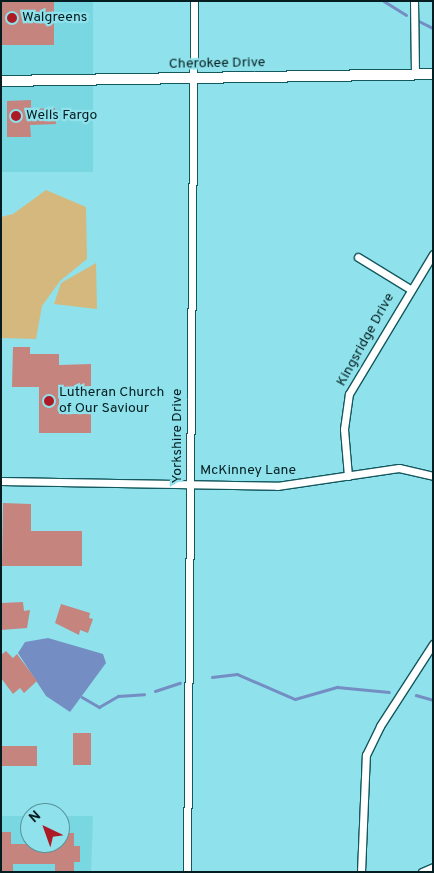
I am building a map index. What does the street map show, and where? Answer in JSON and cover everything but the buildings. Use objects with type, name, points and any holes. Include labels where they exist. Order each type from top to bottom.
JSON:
[{"type":"street","name":"Yorkshire Drive","points":[[186,872],[194,1]]},
{"type":"street","points":[[414,1],[415,74]]},
{"type":"street","name":"Cherokee Drive","points":[[1,81],[433,74]]},
{"type":"street","name":"Kingsridge Drive","points":[[348,476],[344,429],[349,394],[410,289],[433,254]]},
{"type":"street","points":[[358,257],[410,289]]},
{"type":"street","name":"McKinney Lane","points":[[1,481],[277,486],[399,468],[433,476]]},
{"type":"street","points":[[361,872],[366,755],[380,726],[433,644]]},
{"type":"street","points":[[422,872],[433,867]]},
{"type":"shaded area","points":[[1,1],[93,1],[93,172],[1,172]]},
{"type":"shaded area","points":[[46,190],[86,207],[87,259],[60,281],[42,306],[36,339],[1,338],[1,217],[13,214]]},
{"type":"shaded area","points":[[96,263],[97,309],[54,304],[61,283]]},
{"type":"shaded area","points":[[48,638],[103,654],[106,663],[70,712],[46,696],[18,653],[25,642]]},
{"type":"shaded area","points":[[1,816],[20,816],[20,853],[70,853],[70,816],[93,816],[91,872],[1,872]]},
{"type":"waterway","points":[[384,1],[406,15]]},
{"type":"waterway","points":[[419,21],[433,28]]},
{"type":"waterway","points":[[212,677],[237,674],[295,699],[337,687],[389,692]]},
{"type":"waterway","points":[[155,691],[180,683]]},
{"type":"waterway","points":[[82,697],[99,707],[118,696],[144,694]]},
{"type":"waterway","points":[[416,695],[433,700]]},
{"type":"place","name":"Walgreens","points":[[12,18]]},
{"type":"place","name":"Wells Fargo","points":[[16,116]]},
{"type":"place","name":"Lutheran Church of Our Saviour","points":[[49,401]]}]
